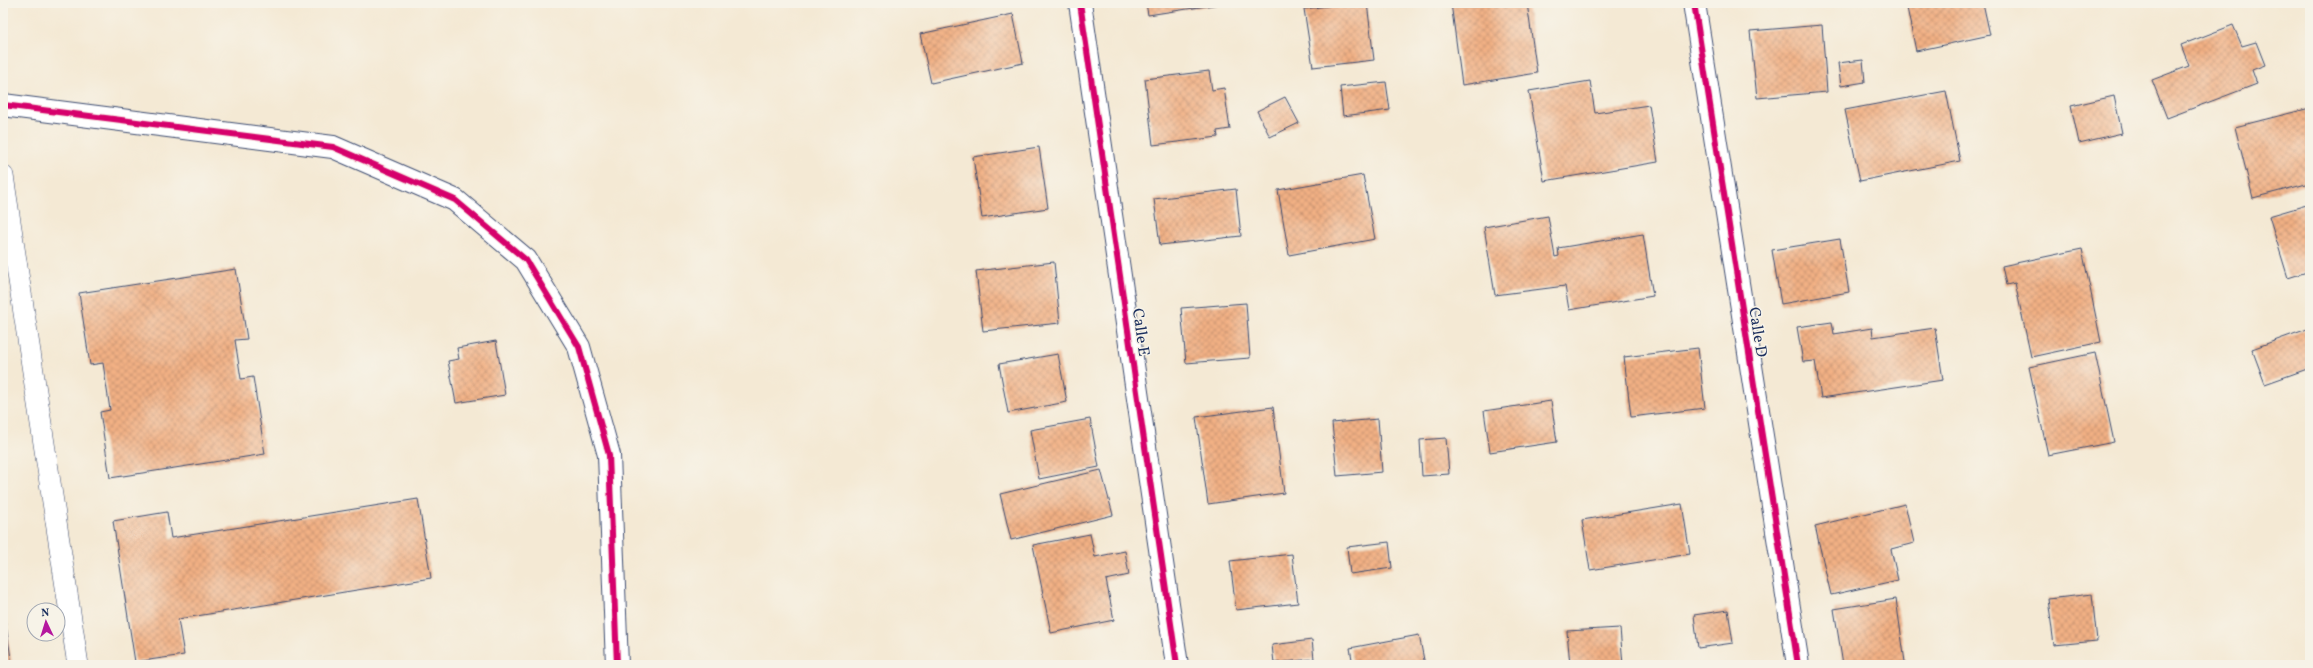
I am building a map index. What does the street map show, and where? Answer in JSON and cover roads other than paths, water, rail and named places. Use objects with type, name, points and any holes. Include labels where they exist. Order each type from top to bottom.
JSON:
[{"type":"street","name":"Calle E","points":[[1080,3],[1177,665]]},
{"type":"street","name":"Calle D","points":[[1694,3],[1798,665]]},
{"type":"street","points":[[3,105],[333,147],[455,200],[526,260],[579,347],[610,455],[617,665]]},
{"type":"lane","points":[[3,176],[78,665]]}]
